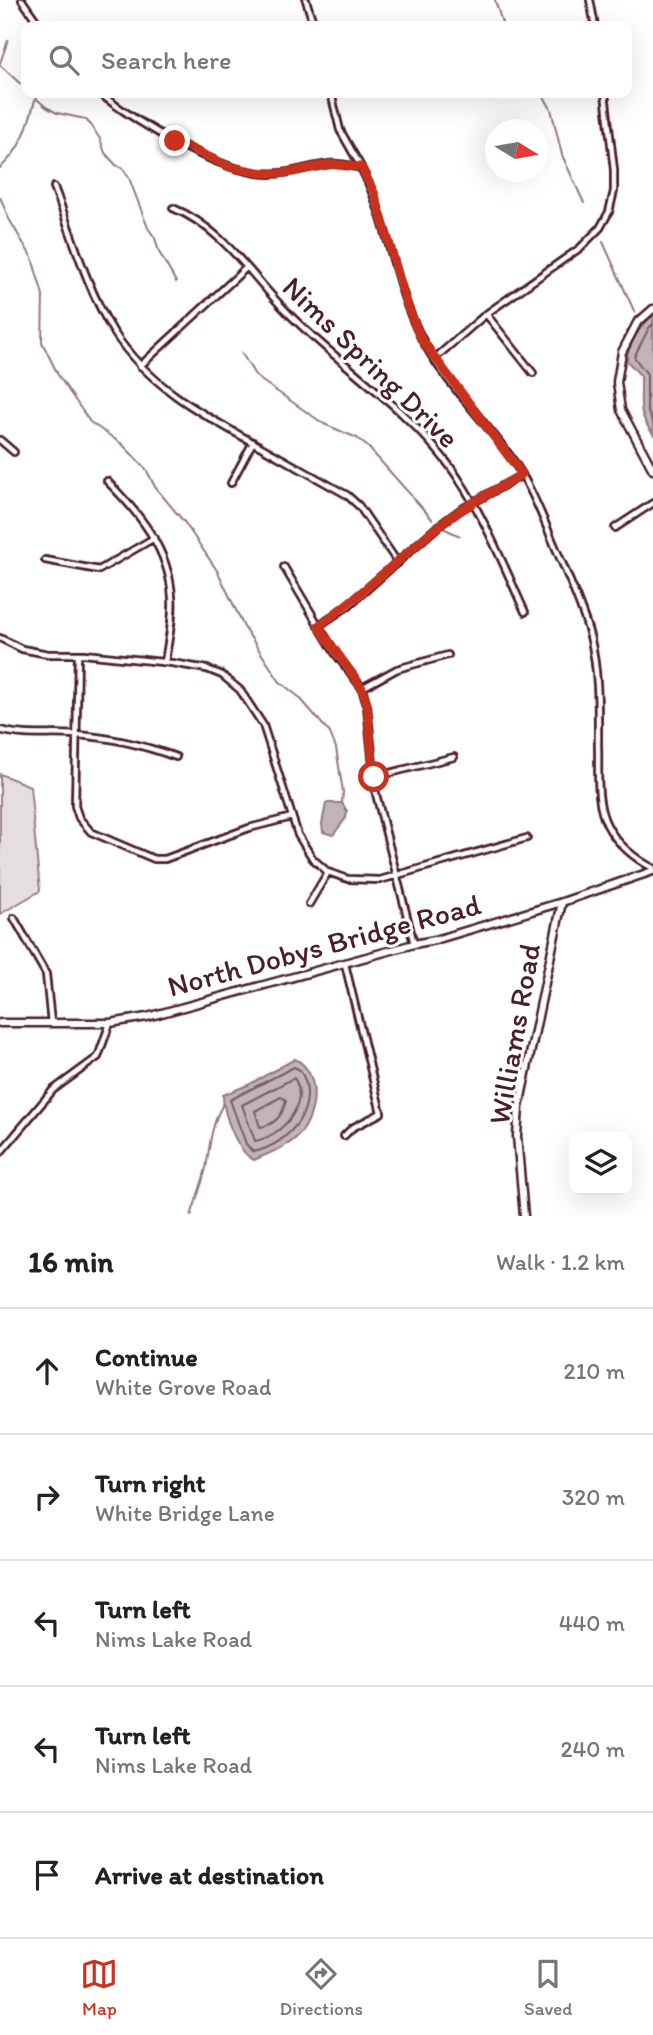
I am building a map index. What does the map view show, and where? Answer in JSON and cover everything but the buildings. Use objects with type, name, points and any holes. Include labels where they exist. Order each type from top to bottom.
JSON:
[{"type":"street","points":[[22,0],[37,21]]},
{"type":"street","points":[[306,0],[312,21]]},
{"type":"street","points":[[590,0],[594,21]]},
{"type":"street","points":[[107,98],[157,131],[230,167],[272,174],[331,164],[361,167]]},
{"type":"street","points":[[332,98],[340,130],[374,192],[407,308],[421,339],[522,474],[575,594],[590,635],[598,684],[601,810],[607,825],[619,842],[653,869]]},
{"type":"street","points":[[434,359],[486,314],[580,248],[595,234],[609,212],[614,191],[606,98]]},
{"type":"street","points":[[54,187],[98,303],[113,330],[140,366],[170,394],[347,495],[359,506],[398,563]]},
{"type":"street","name":"Nims Spring Drive","points":[[173,208],[208,227],[288,313],[431,443],[449,465],[473,504],[525,612]]},
{"type":"street","points":[[140,366],[246,268]]},
{"type":"street","points":[[653,309],[636,323],[622,352],[617,382],[621,410],[653,470]]},
{"type":"street","points":[[486,314],[533,373]]},
{"type":"street","points":[[0,440],[14,452]]},
{"type":"street","points":[[231,483],[253,442]]},
{"type":"street","points":[[318,626],[348,606],[436,528],[522,474]]},
{"type":"street","points":[[107,481],[129,503],[159,545],[164,558],[173,599],[166,662]]},
{"type":"street","points":[[615,528],[653,503]]},
{"type":"street","points":[[45,560],[99,570],[154,538]]},
{"type":"street","points":[[284,567],[318,626],[362,688],[367,706],[376,794],[414,944]]},
{"type":"street","points":[[0,638],[22,649],[166,662],[207,669],[222,675],[240,691],[255,711],[266,732],[292,817],[307,851],[328,872],[360,881],[397,876],[527,838]]},
{"type":"street","points":[[78,654],[75,806],[79,818],[91,832],[144,856],[164,859],[250,828],[292,817]]},
{"type":"street","points":[[362,688],[397,669],[448,655]]},
{"type":"street","points":[[0,730],[18,734],[75,735],[135,743],[176,757]]},
{"type":"street","points":[[374,777],[454,757]]},
{"type":"street","name":"North Dobys Bridge Road","points":[[0,1023],[110,1023],[181,1009],[435,940],[562,902],[653,869]]},
{"type":"street","points":[[309,904],[328,872]]},
{"type":"street","name":"Williams Road","points":[[524,1216],[517,1136],[519,1107],[562,902]]},
{"type":"street","points":[[14,918],[46,974],[51,1023]]},
{"type":"street","points":[[345,964],[381,1113],[352,1128],[345,1136]]},
{"type":"street","points":[[0,1153],[53,1090],[98,1057],[110,1023]]},
{"type":"shaded area","points":[[0,774],[30,786],[40,891],[0,914]]},
{"type":"water","points":[[653,315],[653,434],[642,413],[641,376],[627,361],[629,348]]},
{"type":"water","points":[[326,803],[342,803],[347,811],[346,818],[333,835],[323,832]]},
{"type":"water","points":[[295,1059],[304,1065],[313,1084],[313,1107],[309,1118],[293,1140],[254,1160],[242,1149],[232,1132],[223,1095],[248,1085]]},
{"type":"waterway","points":[[495,0],[501,21]]},
{"type":"waterway","points":[[0,63],[8,40]]},
{"type":"waterway","points":[[0,65],[21,84]]},
{"type":"waterway","points":[[36,98],[57,113],[85,119],[91,125],[105,153],[129,178],[148,228],[176,282]]},
{"type":"waterway","points":[[545,98],[551,109],[562,155],[584,203]]},
{"type":"waterway","points":[[0,168],[19,145],[35,100]]},
{"type":"waterway","points":[[0,197],[9,219],[32,258],[43,295],[42,342],[58,375],[90,422],[122,444],[146,469],[155,487],[185,523],[218,572],[244,627],[280,682],[299,697],[330,733],[336,748],[343,792],[342,803]]},
{"type":"waterway","points":[[603,242],[635,313]]},
{"type":"waterway","points":[[241,352],[255,375],[262,381],[324,424],[357,438],[368,447],[432,519]]},
{"type":"waterway","points":[[443,528],[460,536]]},
{"type":"waterway","points":[[191,1216],[206,1168],[213,1127],[223,1104]]},
{"type":"route","points":[[175,141],[230,167],[245,171],[272,174],[331,164],[361,167],[374,192],[399,280],[421,339],[522,474],[460,510],[348,606],[318,626],[362,688],[367,706],[374,777]]}]
